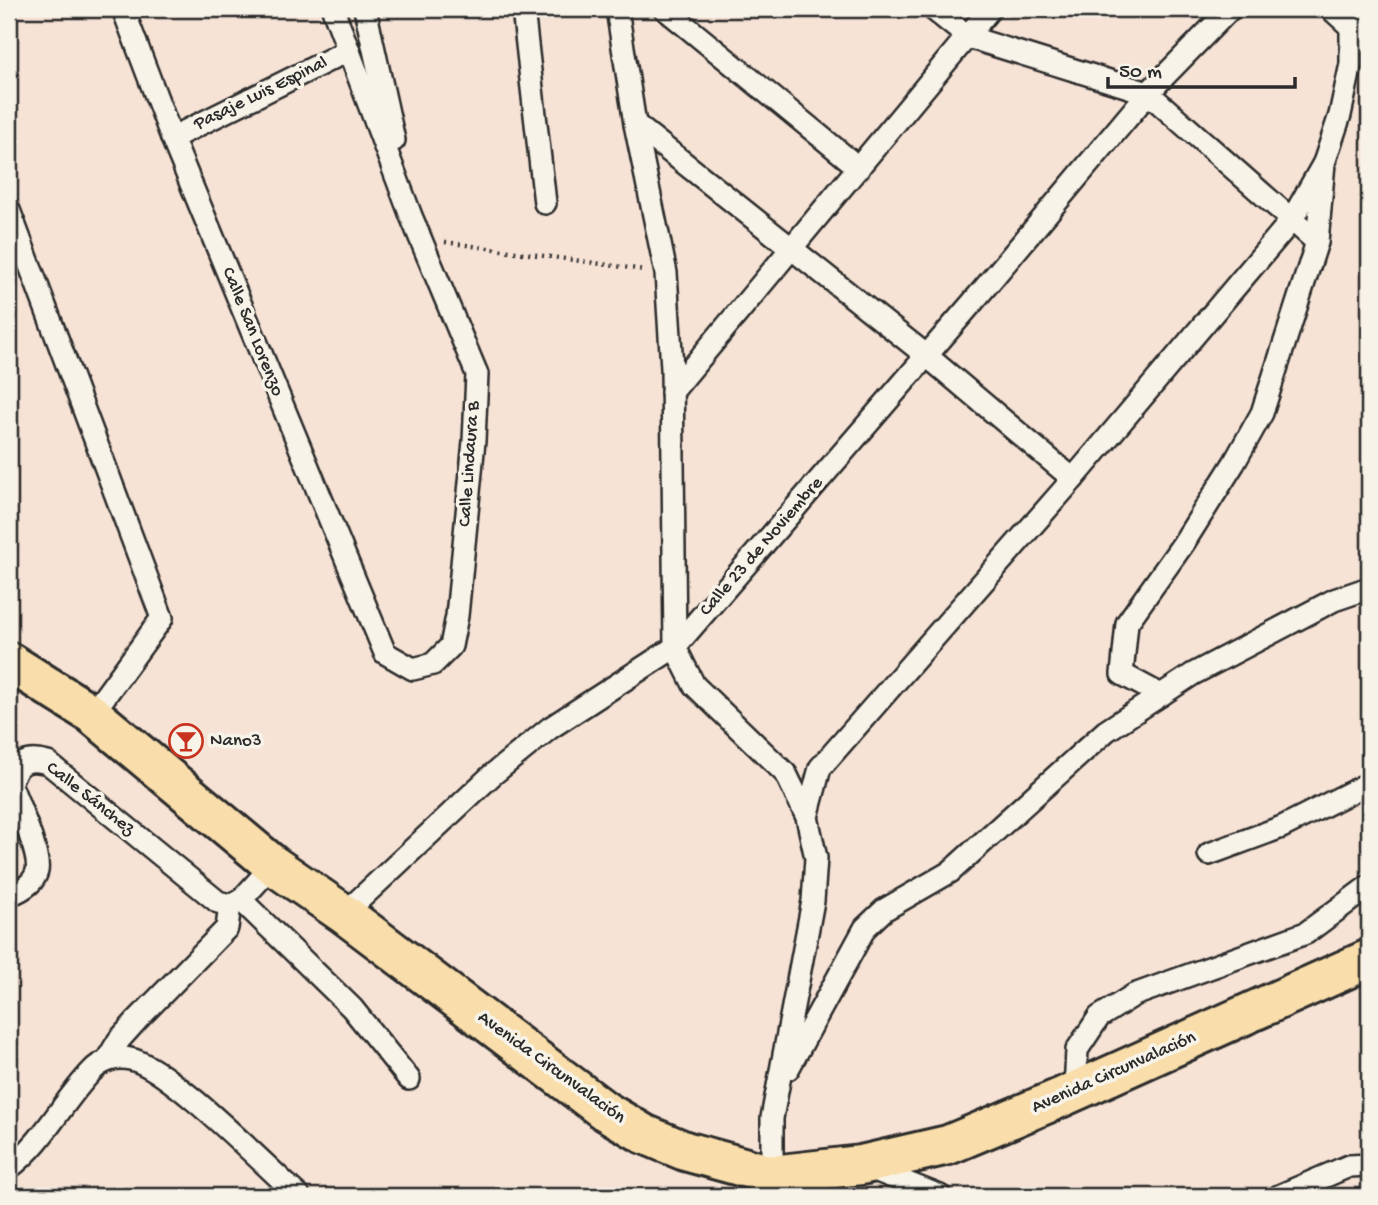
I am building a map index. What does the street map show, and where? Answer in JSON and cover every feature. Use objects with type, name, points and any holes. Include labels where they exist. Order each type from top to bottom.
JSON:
[{"type":"highway","name":"Avenida Circunvalación","points":[[9,662],[92,714],[273,865],[344,914],[605,1111],[644,1134],[685,1151],[772,1175],[861,1165],[948,1145],[1369,959]]},
{"type":"street","name":"Calle San Lorenzo","points":[[123,9],[172,138],[385,653]]},
{"type":"street","name":"Calle Lindaura B","points":[[333,9],[411,216],[477,374],[474,441],[457,616],[451,646],[433,664],[413,669],[385,653]]},
{"type":"street","name":"Calle Lindaura B","points":[[365,9],[411,216]]},
{"type":"street","points":[[523,9],[545,203]]},
{"type":"street","points":[[617,9],[635,124],[666,273],[672,392],[675,647],[694,685],[786,774],[807,817],[817,858],[813,901],[772,1118],[772,1175]]},
{"type":"street","points":[[665,9],[859,168]]},
{"type":"street","points":[[933,9],[968,37],[1148,93],[1317,242]]},
{"type":"street","points":[[672,392],[990,9]]},
{"type":"street","name":"Calle 23 de Noviembre","points":[[344,914],[492,775],[550,728],[675,647],[927,356],[1148,93],[1230,9]]},
{"type":"street","points":[[1331,9],[1352,19],[1351,64]]},
{"type":"street","points":[[807,817],[820,768],[1073,479],[1292,221],[1324,163],[1340,115],[1351,64],[1368,9]]},
{"type":"street","name":"Pasaje Luis Espinal","points":[[172,138],[349,50]]},
{"type":"street","points":[[635,124],[927,356],[1073,479]]},
{"type":"street","points":[[1161,695],[1122,674],[1127,623],[1183,544],[1262,413],[1317,242],[1324,163]]},
{"type":"street","points":[[9,210],[162,618],[92,714]]},
{"type":"street","points":[[778,1086],[865,928],[884,909],[950,872],[1106,732],[1161,695],[1193,674],[1334,600],[1369,588]]},
{"type":"street","name":"Calle Sánchez","points":[[9,895],[32,882],[37,872],[37,857],[10,783],[16,758],[34,759],[48,764],[218,902],[236,902],[352,1008],[409,1079]]},
{"type":"street","points":[[1209,854],[1282,827],[1369,783]]},
{"type":"street","points":[[9,1168],[33,1147],[92,1071],[107,1060],[119,1040],[137,1020],[227,928],[236,902],[273,865]]},
{"type":"street","points":[[1075,1091],[1077,1051],[1100,1017],[1134,995],[1306,933],[1369,887]]},
{"type":"street","points":[[107,1060],[131,1059],[180,1088],[299,1196]]},
{"type":"street","points":[[861,1165],[940,1196]]},
{"type":"street","points":[[1279,1196],[1349,1166],[1369,1165]]},
{"type":"path","points":[[422,239],[666,273]]},
{"type":"place","name":"Nano3","points":[[186,741]]}]
